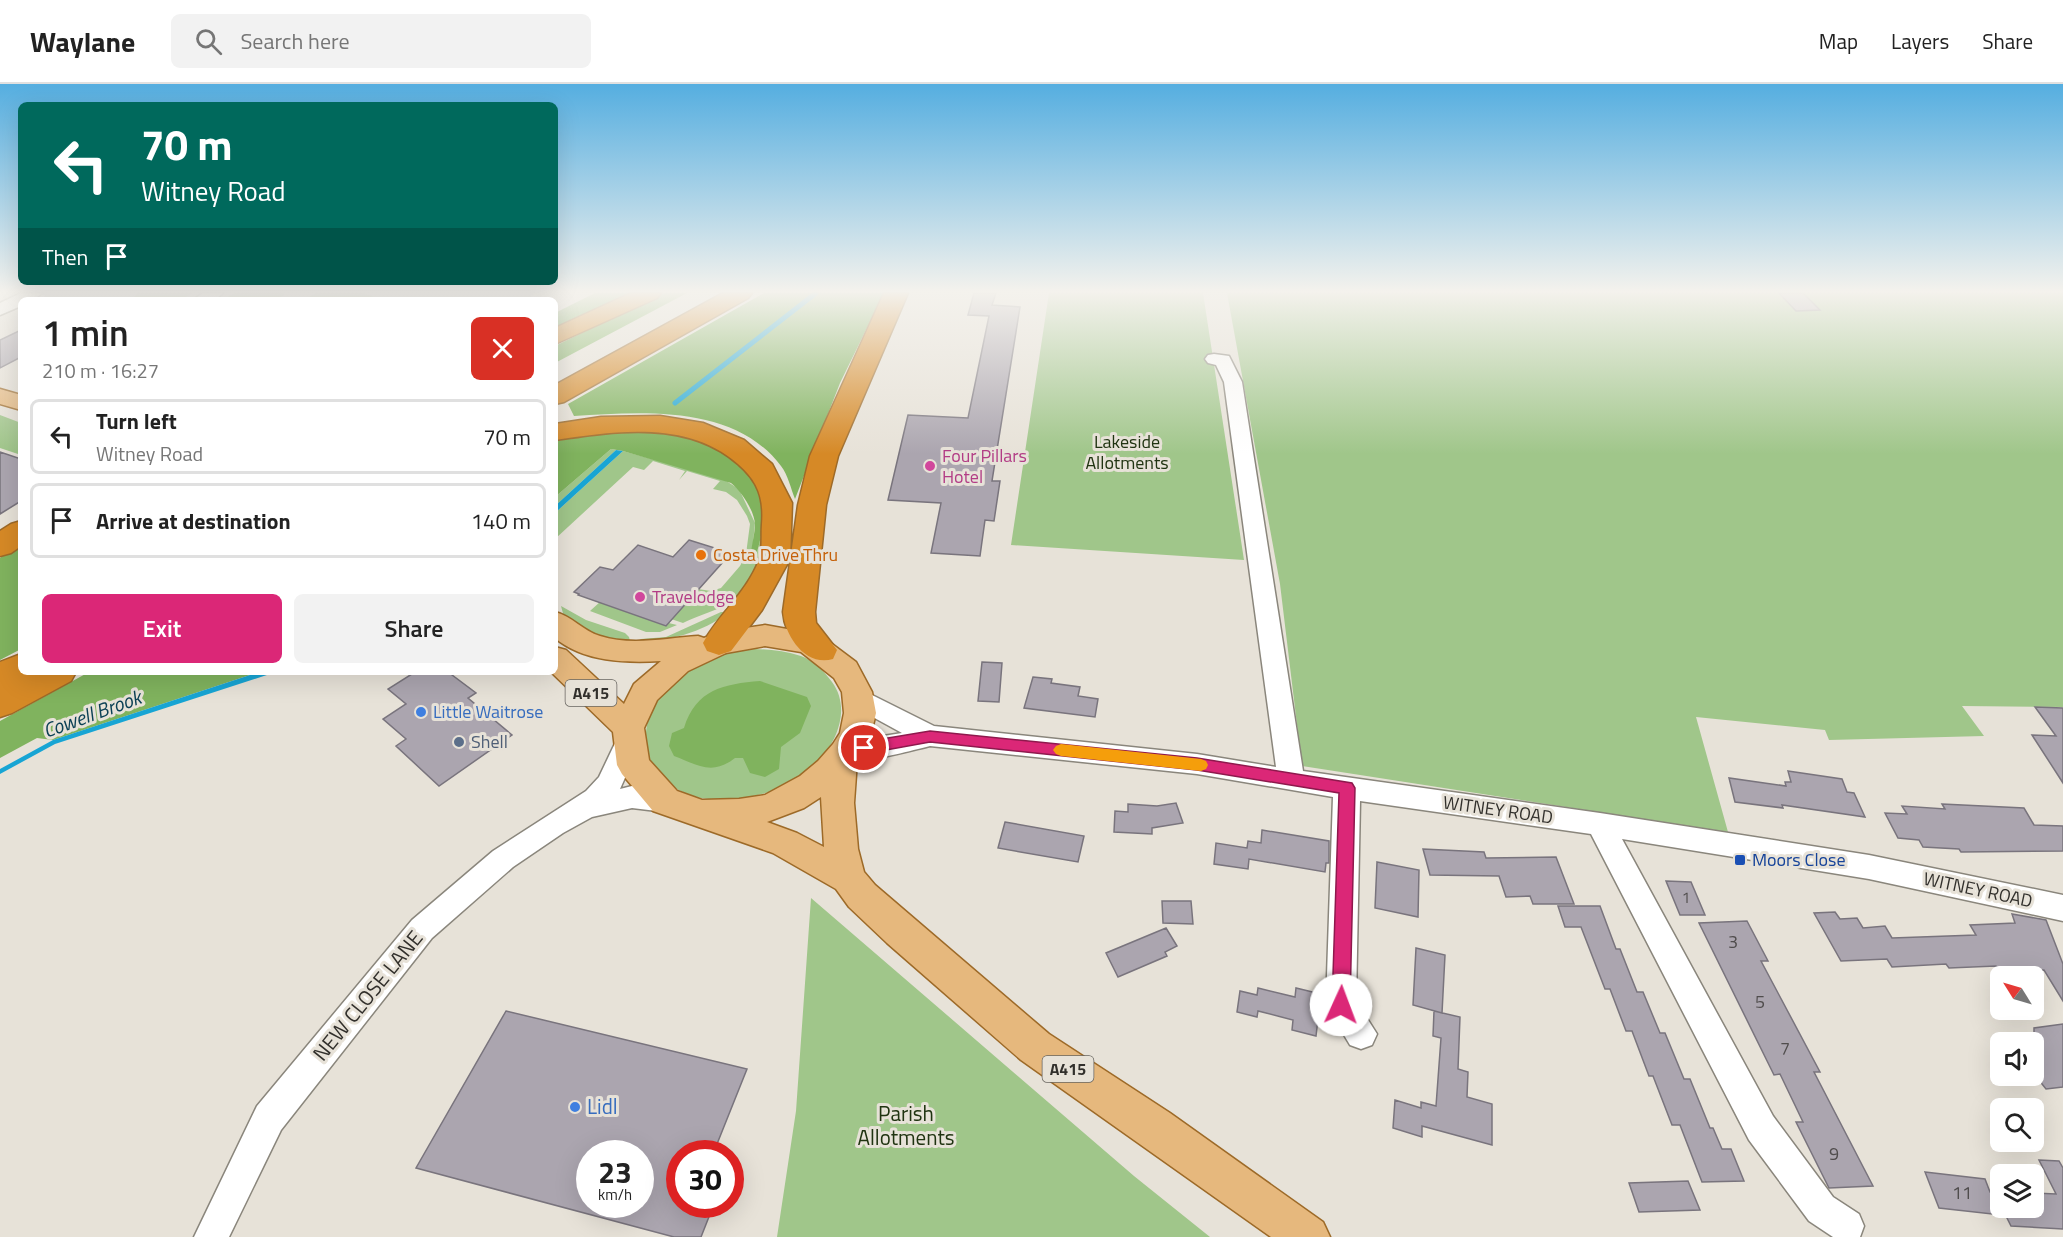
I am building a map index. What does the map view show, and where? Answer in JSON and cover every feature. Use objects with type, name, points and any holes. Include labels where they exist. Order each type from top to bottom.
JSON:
[{"type":"highway","points":[[558,373],[607,347]]},
{"type":"highway","points":[[558,394],[643,347]]},
{"type":"highway","points":[[821,650],[800,626],[799,612],[812,505],[824,456],[872,347]]},
{"type":"highway","points":[[558,431],[601,424],[660,424],[693,429],[734,446],[762,470],[777,504],[775,559],[746,610],[713,645]]},
{"type":"highway","points":[[0,546],[18,533]]},
{"type":"highway","points":[[0,677],[18,668]]},
{"type":"highway","points":[[0,704],[53,675]]},
{"type":"main road","points":[[0,396],[18,402]]},
{"type":"main road","points":[[558,624],[578,639],[610,649],[635,651],[713,645],[748,637],[768,636],[788,638],[821,650],[845,670],[858,697],[860,713],[857,729],[844,755],[811,788],[771,807],[727,815],[684,809],[665,801],[638,776],[630,761],[628,736],[634,710],[643,694],[670,666],[713,645]]},
{"type":"main road","name":"A415","points":[[558,661],[628,736]]},
{"type":"main road","name":"A415","points":[[844,755],[837,813],[841,849],[848,878]]},
{"type":"main road","name":"A415","points":[[705,813],[785,843],[848,878],[862,896],[900,931],[1035,1047],[1155,1128],[1308,1237]]},
{"type":"street","points":[[1214,359],[1223,360],[1233,382],[1291,780]]},
{"type":"street","name":"WITNEY ROAD","points":[[858,697],[930,736]]},
{"type":"street","name":"NEW CLOSE LANE","points":[[211,1237],[269,1118],[422,929],[503,859],[553,825],[584,808],[609,784],[628,736]]},
{"type":"street","name":"WITNEY ROAD","points":[[844,755],[930,736],[1197,764],[1869,867],[2063,908]]},
{"type":"street","points":[[1347,788],[1341,1005],[1361,1034]]},
{"type":"street","name":"NEW CLOSE LANE","points":[[584,808],[632,797],[665,801]]},
{"type":"street","points":[[1600,824],[1761,1128],[1821,1209],[1847,1226]]},
{"type":"green space","points":[[558,347],[586,347],[558,361]]},
{"type":"green space","points":[[669,347],[858,347],[840,383],[795,499],[781,466],[761,446],[738,431],[713,422],[685,416],[628,413],[574,416],[568,404]]},
{"type":"green space","name":"Lakeside Allotments","points":[[1041,347],[1211,347],[1244,560],[1011,545]]},
{"type":"green space","points":[[1237,347],[2063,347],[2063,707],[1962,706],[1984,736],[1829,740],[1825,730],[1696,717],[1728,832],[1302,766],[1280,584]]},
{"type":"green space","points":[[0,415],[18,422],[18,454],[0,448]]},
{"type":"green space","points":[[649,430],[698,442],[720,451],[738,464],[752,480],[760,499],[762,523],[757,552],[751,553],[755,524],[750,507],[731,483],[623,451],[611,449],[558,494],[558,438],[567,435]]},
{"type":"green space","points":[[611,449],[616,450],[558,503],[558,494]]},
{"type":"green space","points":[[623,451],[723,479],[739,489],[755,523],[752,553],[757,552],[761,527],[760,506],[746,464],[763,498],[763,543],[758,564],[742,596],[737,596],[720,608],[683,623],[671,619],[698,589],[711,591],[721,588],[740,566],[746,554],[750,524],[737,500],[726,492],[713,489],[720,481],[687,471],[679,480],[685,471],[653,461],[644,470],[633,467],[558,536],[558,510]]},
{"type":"green space","points":[[18,545],[18,651],[0,660],[0,558]]},
{"type":"green space","points":[[601,601],[636,615],[677,625],[660,632],[646,632],[590,611]]},
{"type":"green space","points":[[561,606],[586,620],[625,633],[630,641],[603,636],[580,627],[564,617]]},
{"type":"green space","points":[[721,612],[729,612],[696,631],[672,638],[635,643],[641,639],[666,637]]},
{"type":"green space","points":[[747,649],[774,650],[794,654],[810,661],[822,670],[839,695],[841,709],[834,738],[827,751],[807,773],[783,787],[737,799],[725,800],[693,796],[671,785],[656,771],[648,754],[646,735],[650,716],[659,698],[673,681],[691,668],[711,658]]},
{"type":"green space","points":[[84,675],[250,675],[53,740],[37,738],[0,758],[0,721]]},
{"type":"green space","points":[[760,681],[807,697],[811,706],[800,733],[781,747],[779,769],[765,777],[750,773],[743,758],[735,758],[719,767],[712,768],[674,756],[669,746],[672,733],[684,728],[689,715],[704,697],[723,687]]},
{"type":"green space","name":"Parish Allotments","points":[[811,898],[1134,1176],[1210,1237],[777,1237],[796,1111]]},
{"type":"water","points":[[616,450],[623,451],[558,510],[558,503]]},
{"type":"water","points":[[250,675],[267,675],[55,744],[0,774],[0,769],[53,740]]},
{"type":"building","points":[[0,347],[18,347],[18,359],[0,368]]},
{"type":"building","points":[[983,347],[1014,347],[992,481],[1000,481],[994,521],[985,520],[980,556],[931,553],[941,503],[888,500],[908,415],[968,418]]},
{"type":"building","points":[[0,452],[18,458],[18,503],[0,514]]},
{"type":"building","points":[[689,540],[731,553],[666,626],[574,592],[600,567],[613,570],[638,545],[673,557]]},
{"type":"building","points":[[982,662],[1002,663],[999,702],[978,701]]},
{"type":"building","points":[[410,675],[452,675],[476,693],[468,698],[512,735],[439,786],[396,746],[406,739],[383,719],[406,704],[388,689]]},
{"type":"building","points":[[1033,677],[1052,679],[1051,683],[1080,687],[1078,696],[1098,699],[1095,717],[1024,708]]},
{"type":"building","points":[[2035,707],[2063,708],[2063,783],[2032,735],[2056,736]]},
{"type":"building","points":[[1788,771],[1842,779],[1847,792],[1854,793],[1865,817],[1782,805],[1783,808],[1735,802],[1729,778],[1786,786],[1785,782],[1791,782]]},
{"type":"building","points":[[1176,803],[1183,823],[1152,828],[1152,834],[1114,832],[1115,811],[1128,812],[1128,804],[1157,806]]},
{"type":"building","points":[[1942,804],[2024,808],[2034,825],[2063,826],[2063,851],[1961,852],[1959,849],[1923,847],[1919,840],[1898,838],[1885,813],[1907,814],[1902,806],[1945,809]]},
{"type":"building","points":[[1005,822],[1084,836],[1078,862],[998,848]]},
{"type":"building","points":[[1262,830],[1329,841],[1329,863],[1326,863],[1325,872],[1249,859],[1248,869],[1214,864],[1216,843],[1247,848],[1248,841],[1261,843]]},
{"type":"building","points":[[1423,849],[1484,852],[1486,858],[1556,857],[1574,904],[1533,904],[1530,896],[1506,897],[1499,876],[1430,875]]},
{"type":"building","points":[[1377,862],[1419,870],[1418,917],[1375,908]]},
{"type":"building","points":[[1666,881],[1691,882],[1705,915],[1680,915]]},
{"type":"building","points":[[1162,901],[1191,901],[1193,924],[1163,923]]},
{"type":"building","points":[[1558,906],[1600,906],[1616,949],[1620,949],[1637,992],[1643,992],[1660,1033],[1665,1033],[1684,1079],[1690,1079],[1710,1128],[1713,1128],[1722,1149],[1731,1149],[1744,1181],[1702,1182],[1680,1125],[1672,1125],[1653,1076],[1649,1076],[1632,1031],[1626,1031],[1610,989],[1605,989],[1581,927],[1565,927]]},
{"type":"building","points":[[1835,912],[1840,919],[1857,918],[1863,928],[1885,926],[1892,938],[1976,935],[1970,925],[2015,923],[2012,914],[2046,920],[2063,964],[2063,1001],[2044,970],[2044,966],[1949,968],[1946,964],[1892,967],[1887,959],[1841,961],[1814,913]]},
{"type":"building","points":[[1747,921],[1768,961],[1761,961],[1820,1072],[1814,1072],[1873,1186],[1829,1188],[1796,1122],[1803,1122],[1780,1074],[1774,1075],[1699,923]]},
{"type":"building","points":[[1166,928],[1177,946],[1165,952],[1167,956],[1118,977],[1106,953]]},
{"type":"building","points":[[1416,948],[1445,955],[1442,1013],[1413,1005]]},
{"type":"building","points":[[1258,988],[1295,997],[1296,988],[1321,994],[1316,1036],[1292,1030],[1293,1020],[1258,1011],[1257,1017],[1237,1012],[1240,991],[1257,995]]},
{"type":"building","points":[[506,1011],[747,1069],[719,1140],[666,1140],[666,1218],[708,1218],[701,1237],[674,1237],[603,1218],[654,1218],[654,1140],[576,1140],[576,1211],[416,1168]]},
{"type":"building","points":[[1434,1011],[1460,1017],[1458,1069],[1468,1072],[1467,1097],[1492,1104],[1492,1145],[1422,1126],[1422,1137],[1393,1128],[1395,1100],[1421,1108],[1421,1102],[1436,1106],[1441,1038],[1433,1036]]},
{"type":"building","points":[[2063,1024],[2063,1087],[2046,1089],[2044,1086],[2044,1032],[2034,1032],[2034,1028]]},
{"type":"building","points":[[2039,1160],[2059,1161],[2063,1168],[2063,1229],[2011,1226],[2007,1218],[2044,1218],[2044,1193],[2056,1194],[2044,1170],[2044,1164],[2041,1164]]},
{"type":"building","points":[[1925,1172],[1985,1179],[1990,1192],[1990,1214],[1939,1208]]},
{"type":"building","points":[[1688,1181],[1700,1210],[1639,1212],[1629,1183]]},
{"type":"waterway","name":"Cowell Brook","points":[[675,403],[747,347]]},
{"type":"slow traffic","points":[[1061,750],[1201,765]]},
{"type":"place","name":"Four Pillars Hotel","points":[[930,466]]},
{"type":"place","name":"Costa Drive Thru","points":[[701,555]]},
{"type":"place","name":"Travelodge","points":[[640,597]]},
{"type":"place","name":"Little Waitrose","points":[[421,712]]},
{"type":"place","name":"Shell","points":[[459,742]]},
{"type":"place","name":"Moors Close","points":[[1740,860]]},
{"type":"place","name":"Lidl","points":[[575,1107]]},
{"type":"route","points":[[864,748],[930,736],[1197,764],[1347,788],[1341,1005]]}]
